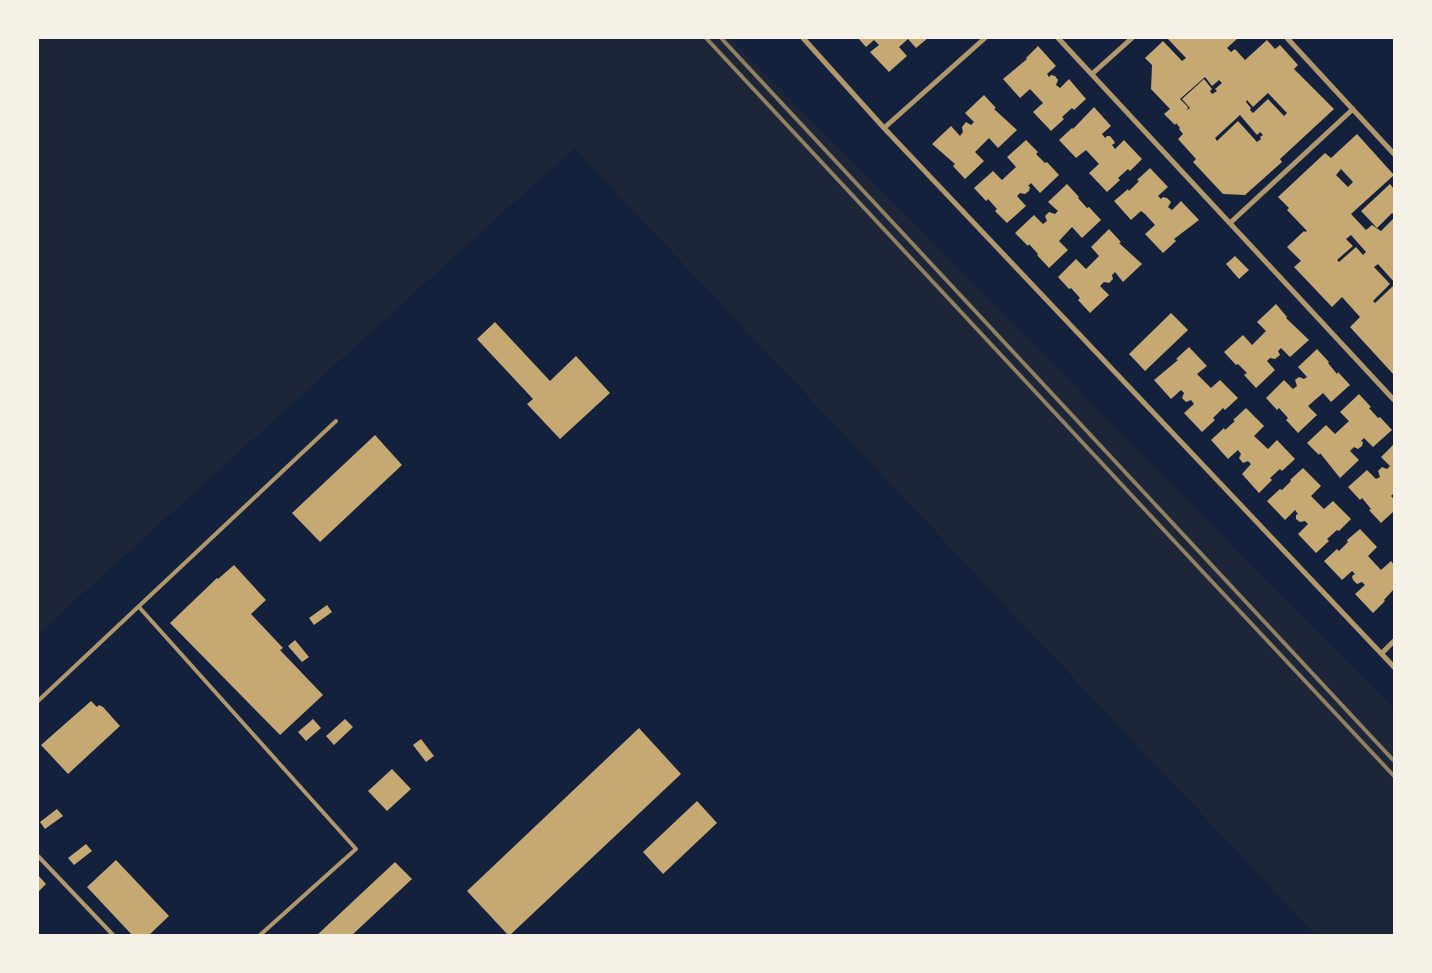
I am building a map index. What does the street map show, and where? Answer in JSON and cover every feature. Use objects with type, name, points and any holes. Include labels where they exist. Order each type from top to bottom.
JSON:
[{"type":"street","points":[[803,38],[884,128],[1394,667]]},
{"type":"street","points":[[884,128],[985,38]]},
{"type":"street","points":[[1058,38],[1394,400]]},
{"type":"street","points":[[1092,74],[1132,38]]},
{"type":"street","points":[[1287,38],[1394,154]]},
{"type":"street","points":[[1230,223],[1353,109]]},
{"type":"street","points":[[1382,653],[1394,642]]},
{"type":"lane","points":[[38,701],[336,421]]},
{"type":"lane","points":[[139,606],[356,849],[259,936]]},
{"type":"lane","points":[[38,856],[114,936]]},
{"type":"shaded area","points":[[38,38],[730,38],[1394,709],[1394,935],[1316,935],[574,148],[38,634]]},
{"type":"building","points":[[858,38],[928,38],[916,48],[908,39],[899,47],[907,56],[889,72],[870,52],[879,45],[874,40],[866,47]]},
{"type":"building","points":[[1167,38],[1238,38],[1227,48],[1231,52],[1235,49],[1245,60],[1267,40],[1275,49],[1280,45],[1298,65],[1294,69],[1334,109],[1280,159],[1282,162],[1245,195],[1223,194],[1193,162],[1196,159],[1178,139],[1183,134],[1180,128],[1164,114],[1170,109],[1151,89],[1152,65],[1145,58],[1163,41],[1182,61],[1186,58]],"holes":[[[1205,77],[1212,86],[1219,80],[1222,83],[1215,89],[1217,91],[1212,94],[1210,91],[1212,89],[1204,79],[1182,99],[1190,108],[1187,110],[1188,107],[1180,99]],[[1268,93],[1287,113],[1284,116],[1268,99],[1253,113],[1246,102],[1247,100],[1253,107]],[[1240,115],[1257,135],[1260,132],[1263,135],[1257,142],[1238,121],[1217,141],[1215,138]]]},
{"type":"building","points":[[1038,46],[1056,66],[1047,74],[1049,77],[1051,75],[1055,76],[1058,80],[1056,85],[1060,88],[1069,79],[1086,99],[1074,110],[1072,108],[1062,117],[1064,119],[1051,131],[1033,112],[1043,103],[1030,89],[1020,98],[1003,79],[1027,59]]},
{"type":"building","points":[[984,95],[996,108],[994,109],[1017,130],[998,148],[989,138],[975,152],[984,161],[965,179],[953,166],[955,164],[932,144],[951,126],[960,136],[963,132],[962,127],[966,122],[971,125],[974,122],[965,113]]},
{"type":"building","points":[[1094,107],[1111,126],[1102,134],[1105,138],[1110,136],[1115,143],[1112,145],[1115,149],[1124,140],[1142,159],[1130,171],[1128,169],[1118,178],[1120,180],[1107,192],[1089,173],[1099,164],[1086,150],[1076,158],[1059,140],[1073,129]]},
{"type":"building","points":[[1357,134],[1394,175],[1351,214],[1366,230],[1372,225],[1381,231],[1394,218],[1394,282],[1378,264],[1374,267],[1390,284],[1373,301],[1375,303],[1394,285],[1394,375],[1350,327],[1360,317],[1342,297],[1332,307],[1294,267],[1301,261],[1287,247],[1304,231],[1307,231],[1287,210],[1289,208],[1278,197],[1325,153],[1331,158]],"holes":[[[1341,169],[1353,182],[1348,187],[1336,175]],[[1351,235],[1366,252],[1363,255],[1356,247],[1339,262],[1337,260],[1353,246],[1346,239]]]},
{"type":"building","points":[[1026,140],[1038,152],[1036,154],[1045,163],[1047,162],[1059,175],[1040,193],[1031,183],[1028,186],[1030,187],[1029,191],[1025,194],[1020,193],[1017,196],[1026,206],[1007,223],[995,211],[997,209],[988,199],[986,201],[974,188],[993,171],[1002,180],[1016,167],[1007,157]]},
{"type":"building","points":[[1150,168],[1168,187],[1158,196],[1161,199],[1163,197],[1167,198],[1171,202],[1168,207],[1172,210],[1181,201],[1199,220],[1174,239],[1176,241],[1163,253],[1145,234],[1155,225],[1145,214],[1141,211],[1131,220],[1114,201],[1128,189],[1129,191],[1139,181],[1137,180]]},
{"type":"building","points":[[1067,184],[1087,208],[1089,207],[1101,220],[1082,238],[1072,227],[1059,241],[1068,250],[1049,268],[1029,244],[1028,246],[1015,233],[1034,215],[1043,224],[1047,221],[1045,216],[1049,212],[1055,214],[1058,211],[1048,202]]},
{"type":"building","points":[[1390,184],[1394,189],[1394,215],[1392,213],[1377,228],[1361,211]]},
{"type":"building","points":[[1109,229],[1121,242],[1119,243],[1142,264],[1123,282],[1115,272],[1112,275],[1113,279],[1109,283],[1104,282],[1100,286],[1109,295],[1090,313],[1078,300],[1080,298],[1058,277],[1076,259],[1086,269],[1099,256],[1091,247]]},
{"type":"building","points":[[1235,256],[1249,270],[1239,279],[1226,264]]},
{"type":"building","points":[[1276,304],[1286,318],[1309,340],[1290,357],[1281,348],[1278,351],[1280,355],[1275,359],[1270,358],[1267,361],[1275,370],[1256,388],[1244,375],[1247,373],[1238,364],[1236,365],[1224,352],[1243,335],[1252,345],[1266,331],[1257,322]]},
{"type":"building","points":[[1171,313],[1188,330],[1145,371],[1129,354]]},
{"type":"building","points":[[495,322],[550,381],[576,356],[610,393],[560,439],[527,404],[533,399],[477,339]]},
{"type":"building","points":[[1189,347],[1207,366],[1197,374],[1211,388],[1220,380],[1238,398],[1225,410],[1223,408],[1213,418],[1215,420],[1202,432],[1184,413],[1194,404],[1191,400],[1186,402],[1182,398],[1184,393],[1181,390],[1171,399],[1154,380],[1178,360],[1176,359]]},
{"type":"building","points":[[1317,349],[1337,374],[1338,372],[1350,385],[1331,402],[1323,393],[1308,406],[1317,415],[1298,433],[1286,420],[1288,418],[1279,408],[1277,410],[1266,398],[1284,380],[1293,389],[1297,386],[1295,380],[1299,377],[1304,379],[1307,377],[1298,367]]},
{"type":"building","points":[[1359,394],[1378,418],[1380,417],[1392,430],[1373,447],[1364,438],[1361,441],[1363,442],[1362,446],[1358,449],[1354,447],[1350,451],[1359,460],[1340,478],[1320,453],[1319,455],[1307,443],[1326,425],[1335,434],[1349,421],[1340,412]]},
{"type":"building","points":[[1246,408],[1264,426],[1254,436],[1268,449],[1277,440],[1295,459],[1282,471],[1280,469],[1270,478],[1272,480],[1259,493],[1242,474],[1251,464],[1248,461],[1243,463],[1239,458],[1241,454],[1238,450],[1228,459],[1211,440],[1235,421],[1233,420]]},
{"type":"building","points":[[375,435],[402,465],[320,542],[292,513]]},
{"type":"building","points":[[1394,444],[1394,493],[1391,496],[1394,499],[1394,511],[1381,523],[1369,510],[1371,509],[1362,498],[1360,500],[1348,487],[1367,470],[1376,479],[1380,477],[1378,471],[1382,467],[1387,469],[1390,466],[1381,457]]},
{"type":"building","points":[[1303,468],[1321,486],[1311,496],[1324,509],[1333,501],[1351,519],[1339,531],[1337,530],[1327,539],[1329,541],[1316,553],[1298,534],[1308,524],[1305,521],[1300,522],[1296,519],[1298,514],[1295,510],[1285,520],[1267,501],[1280,489],[1282,490]]},
{"type":"building","points":[[1360,529],[1377,547],[1368,556],[1381,570],[1391,561],[1394,565],[1394,589],[1373,613],[1355,594],[1365,585],[1362,582],[1357,584],[1353,580],[1352,576],[1355,574],[1352,571],[1342,580],[1324,561],[1337,549],[1339,551],[1348,542],[1347,540]]},
{"type":"building","points":[[234,565],[266,600],[251,614],[283,648],[280,650],[323,695],[280,735],[170,623],[217,578]]},
{"type":"building","points":[[327,605],[332,612],[314,625],[309,618]]},
{"type":"building","points":[[295,640],[309,657],[302,662],[288,646]]},
{"type":"building","points":[[91,701],[97,707],[99,705],[103,707],[120,726],[68,774],[41,745]]},
{"type":"building","points":[[313,719],[321,728],[306,741],[298,732]]},
{"type":"building","points":[[345,719],[353,727],[334,745],[326,736]]},
{"type":"building","points":[[639,728],[681,774],[509,936],[467,891]]},
{"type":"building","points":[[421,739],[434,756],[426,762],[413,745]]},
{"type":"building","points":[[392,769],[411,789],[387,811],[368,791]]},
{"type":"building","points":[[697,801],[717,823],[663,874],[643,852]]},
{"type":"building","points":[[57,809],[63,816],[45,829],[40,822]]},
{"type":"building","points":[[86,844],[92,851],[74,865],[68,858]]},
{"type":"building","points":[[116,860],[169,916],[148,936],[133,936],[87,887]]},
{"type":"building","points":[[395,862],[412,879],[351,936],[316,936]]},
{"type":"building","points":[[38,875],[46,884],[38,892]]},
{"type":"railway","points":[[706,38],[1394,776]]},
{"type":"railway","points":[[721,38],[1394,761]]}]
